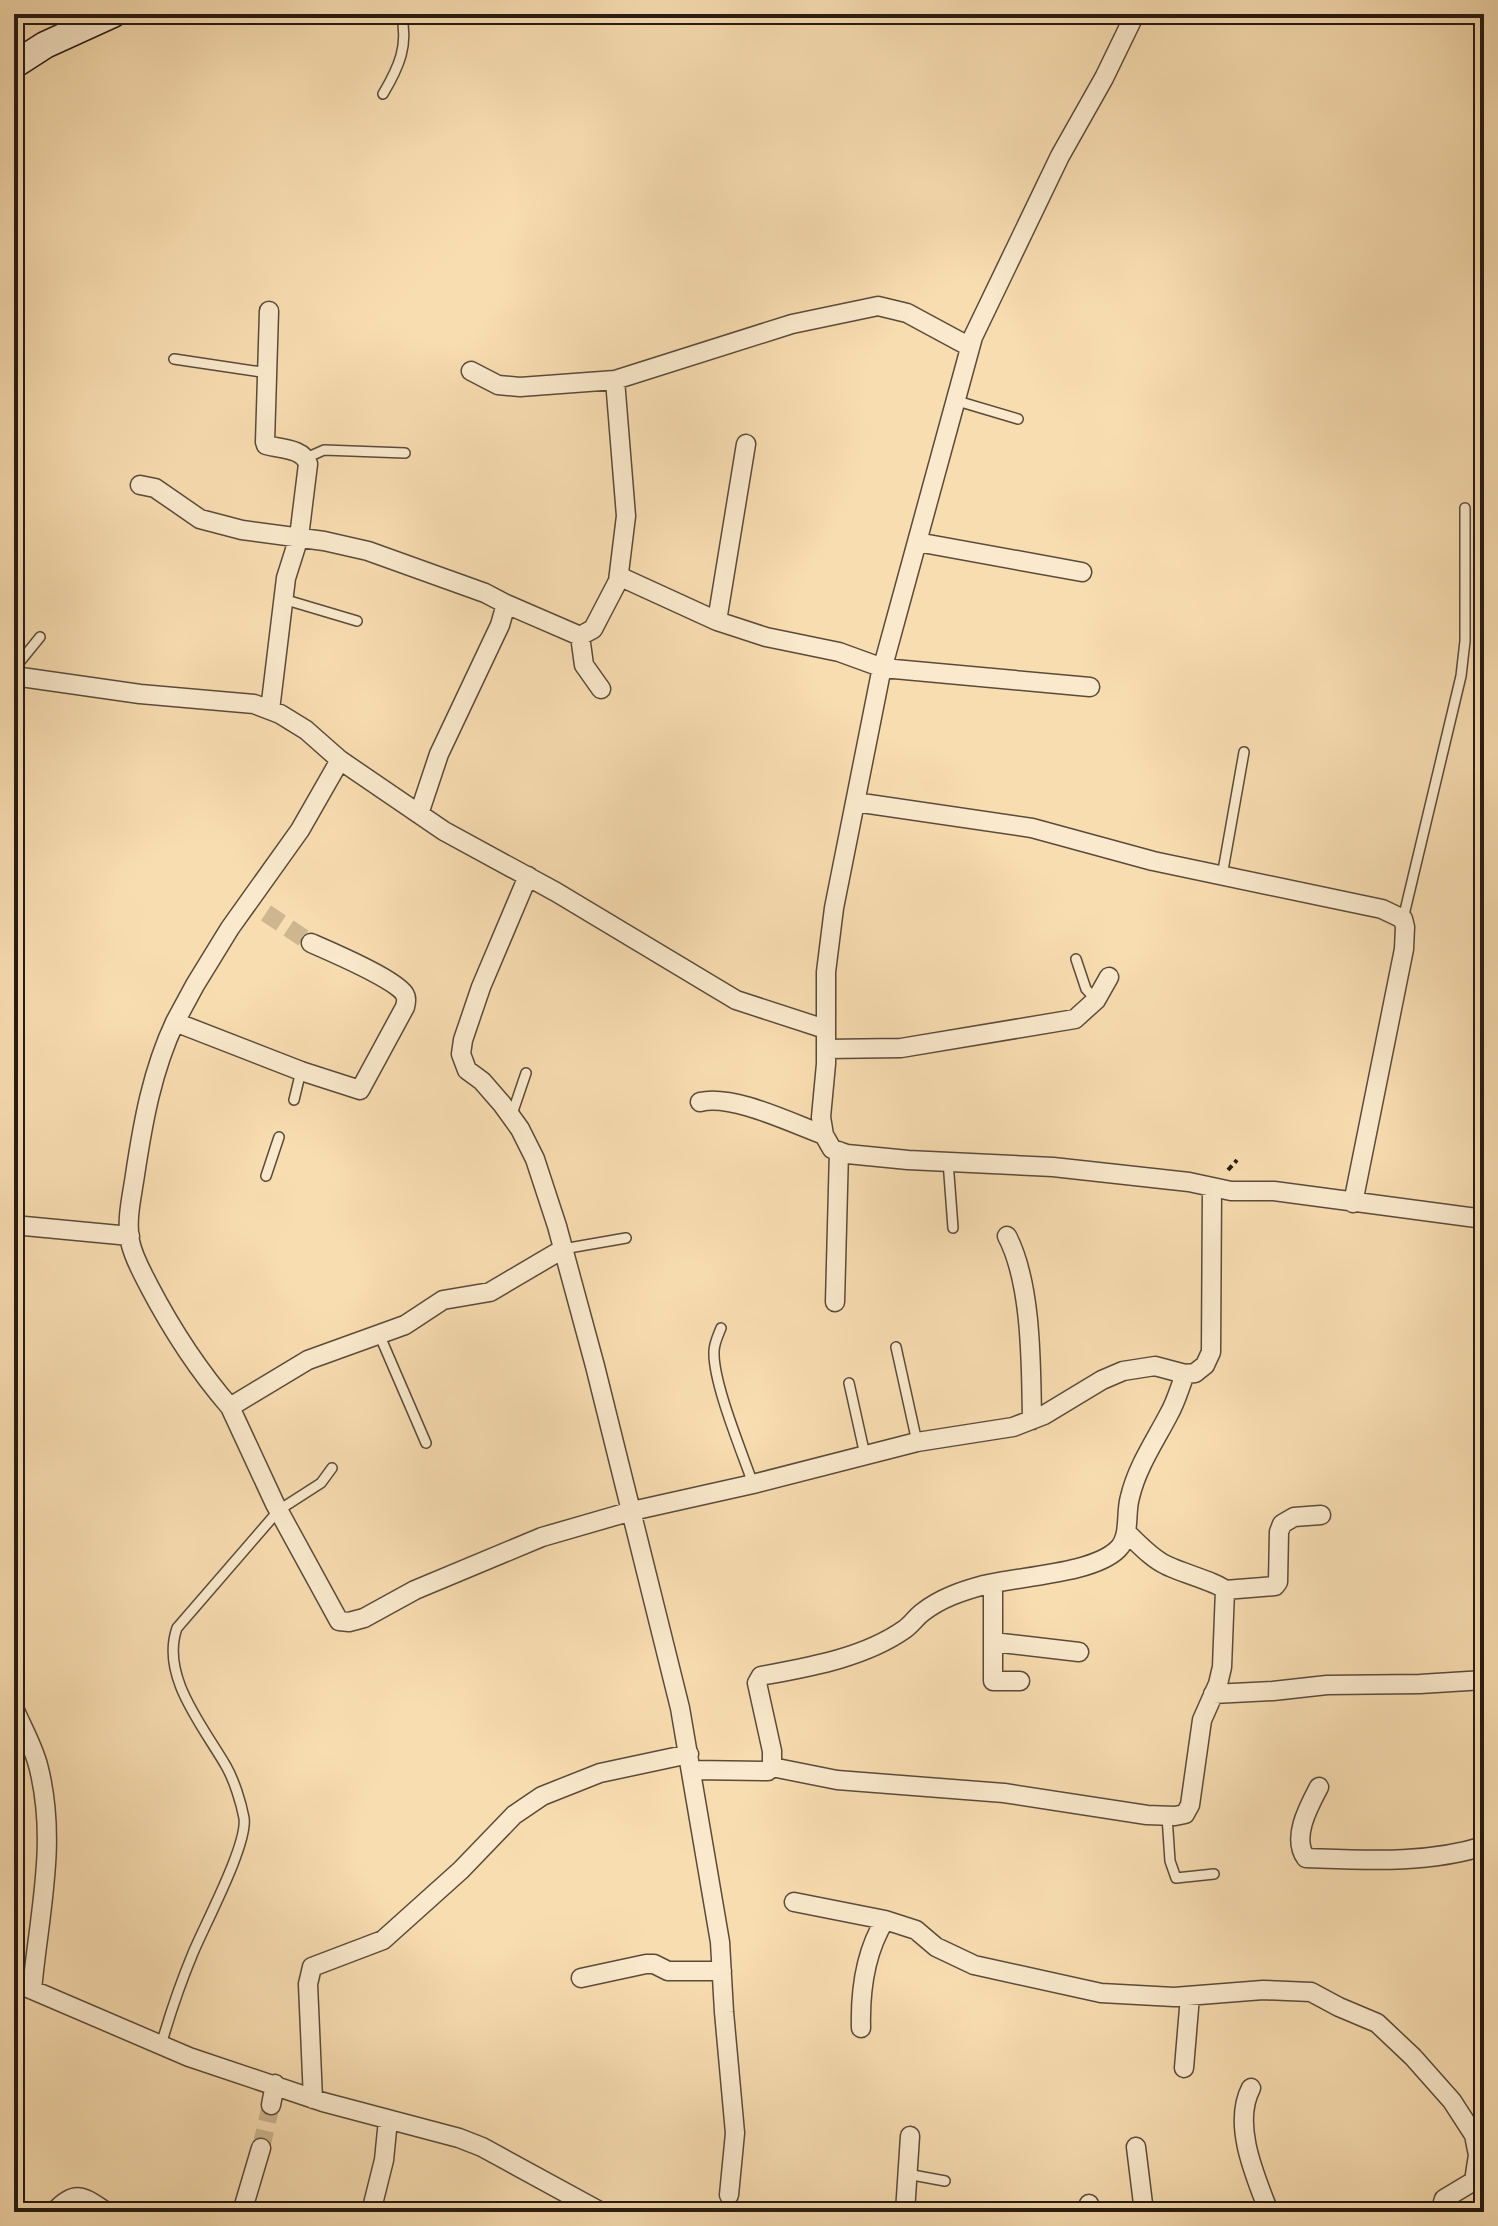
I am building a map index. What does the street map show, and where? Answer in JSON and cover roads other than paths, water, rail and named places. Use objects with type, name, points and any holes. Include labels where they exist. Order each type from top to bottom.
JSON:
[{"type":"street","points":[[14,65],[45,45],[113,14]]},
{"type":"street","points":[[1135,14],[1104,78],[1060,156],[970,347],[954,400],[883,668],[834,908],[826,972],[826,1049],[821,1117],[824,1135],[832,1149],[908,1160],[1053,1167],[1189,1182],[1231,1191],[1274,1191],[1484,1219]]},
{"type":"street","points":[[471,371],[498,385],[520,387],[615,380],[792,324],[878,306],[907,313],[970,347]]},
{"type":"street","points":[[269,311],[265,442],[266,445],[300,453],[306,458],[307,484],[299,537],[286,578],[270,710]]},
{"type":"street","points":[[580,636],[593,629],[618,581],[626,516],[615,380]]},
{"type":"street","points":[[717,621],[746,444]]},
{"type":"street","points":[[140,485],[155,488],[200,519],[242,530],[299,537],[368,551],[485,593],[580,636]]},
{"type":"street","points":[[917,542],[1082,572]]},
{"type":"street","points":[[618,581],[623,578],[630,580],[717,621],[766,637],[839,652],[883,668],[1090,687]]},
{"type":"street","points":[[419,814],[439,754],[500,625],[506,604]]},
{"type":"street","points":[[580,636],[584,665],[601,689]]},
{"type":"street","points":[[14,676],[140,694],[254,704],[270,710],[306,730],[340,760],[444,831],[528,876],[736,1000],[825,1029]]},
{"type":"street","points":[[340,760],[300,830],[249,902],[175,1022],[164,1046],[146,1105],[129,1213],[130,1236],[140,1267],[171,1329],[230,1407],[279,1510],[339,1621],[349,1622],[378,1611],[415,1590],[542,1537],[632,1511],[917,1442],[1013,1427],[1123,1371],[1155,1366],[1185,1374],[1195,1373],[1205,1365],[1211,1352],[1212,1187]]},
{"type":"street","points":[[855,802],[1032,828],[1153,861],[1382,909],[1403,919],[1404,949],[1353,1203]]},
{"type":"street","points":[[528,876],[481,987],[461,1054],[467,1070],[482,1081],[511,1117],[535,1159],[563,1249],[632,1511],[691,1762],[720,1942],[735,2133],[729,2195]]},
{"type":"street","points":[[249,902],[266,913]]},
{"type":"street","points":[[175,1022],[301,1071],[360,1090],[405,1007],[406,997],[403,991],[382,977],[311,943]]},
{"type":"street","points":[[826,1049],[901,1048],[1075,1019],[1096,1000],[1109,977]]},
{"type":"street","points":[[700,1102],[712,1099],[741,1105],[824,1135]]},
{"type":"street","points":[[835,1302],[839,1151]]},
{"type":"street","points":[[14,1225],[130,1236]]},
{"type":"street","points":[[1007,1236],[1021,1273],[1032,1420]]},
{"type":"street","points":[[230,1407],[308,1360],[405,1325],[443,1300],[490,1292],[563,1249]]},
{"type":"street","points":[[313,2099],[308,1984],[312,1967],[383,1940],[461,1870],[514,1815],[542,1796],[600,1773],[691,1762],[768,1771],[772,1767],[772,1751],[757,1683],[761,1676],[813,1667],[865,1649],[905,1628],[922,1612],[952,1594],[1107,1560],[1122,1546],[1129,1498],[1185,1374]]},
{"type":"street","points":[[1225,1590],[1275,1586],[1278,1582],[1279,1532],[1282,1524],[1294,1517],[1321,1515]]},
{"type":"street","points":[[772,1767],[837,1780],[1004,1793],[1147,1815],[1185,1814],[1190,1805],[1202,1720],[1222,1667],[1225,1590],[1221,1585],[1198,1580],[1162,1564],[1126,1532]]},
{"type":"street","points":[[993,1583],[993,1681],[1020,1681]]},
{"type":"street","points":[[993,1642],[1079,1652]]},
{"type":"street","points":[[1213,1694],[1327,1685],[1484,1680]]},
{"type":"street","points":[[14,1708],[37,1761],[47,1803],[47,1881],[32,1990]]},
{"type":"street","points":[[1319,1787],[1300,1834],[1301,1851],[1306,1858],[1383,1860],[1457,1855],[1484,1846]]},
{"type":"street","points":[[794,1902],[885,1920],[916,1930],[936,1947],[974,1965],[1101,1993],[1190,1996],[1263,1990],[1311,1992],[1377,2023],[1452,2101],[1474,2135],[1479,2180],[1444,2199],[1440,2212]]},
{"type":"street","points":[[861,2028],[866,1965],[876,1935],[885,1920]]},
{"type":"street","points":[[581,1978],[646,1964],[654,1964],[668,1971],[722,1971]]},
{"type":"street","points":[[14,1982],[161,2045],[313,2099],[482,2147],[580,2206],[601,2212]]},
{"type":"street","points":[[1184,2068],[1190,1996]]},
{"type":"street","points":[[271,2105],[275,2084]]},
{"type":"street","points":[[1251,2088],[1243,2107],[1245,2129],[1269,2212]]},
{"type":"street","points":[[371,2212],[384,2160],[388,2120]]},
{"type":"street","points":[[905,2212],[910,2136]]},
{"type":"street","points":[[1136,2147],[1144,2212]]},
{"type":"street","points":[[242,2212],[261,2148]]},
{"type":"street","points":[[54,2212],[68,2198],[81,2196],[107,2212]]},
{"type":"lane","points":[[383,94],[398,68],[404,47],[406,36],[401,14]]},
{"type":"lane","points":[[174,359],[268,373]]},
{"type":"lane","points":[[954,400],[1018,419]]},
{"type":"lane","points":[[306,458],[324,450],[405,453]]},
{"type":"lane","points":[[1403,919],[1461,676],[1465,641],[1465,508]]},
{"type":"lane","points":[[283,599],[357,621]]},
{"type":"lane","points":[[14,669],[40,637]]},
{"type":"lane","points":[[1222,876],[1244,752]]},
{"type":"lane","points":[[1076,959],[1086,989],[1096,1000]]},
{"type":"lane","points":[[294,1100],[301,1071]]},
{"type":"lane","points":[[511,1117],[526,1073]]},
{"type":"lane","points":[[266,1176],[279,1137]]},
{"type":"lane","points":[[948,1161],[953,1228]]},
{"type":"lane","points":[[563,1249],[626,1238]]},
{"type":"lane","points":[[721,1328],[713,1356],[725,1403],[753,1484]]},
{"type":"lane","points":[[379,1334],[426,1443]]},
{"type":"lane","points":[[896,1347],[917,1442]]},
{"type":"lane","points":[[849,1383],[865,1455]]},
{"type":"lane","points":[[161,2045],[192,1956],[241,1844],[244,1823],[228,1768],[207,1737],[173,1665],[171,1644],[177,1628],[279,1510],[321,1483],[332,1468]]},
{"type":"lane","points":[[1167,1816],[1170,1861],[1176,1878],[1214,1874]]},
{"type":"lane","points":[[907,2174],[945,2181]]},
{"type":"tunnel","points":[[266,913],[311,943]]},
{"type":"tunnel","points":[[261,2148],[271,2105]]}]
